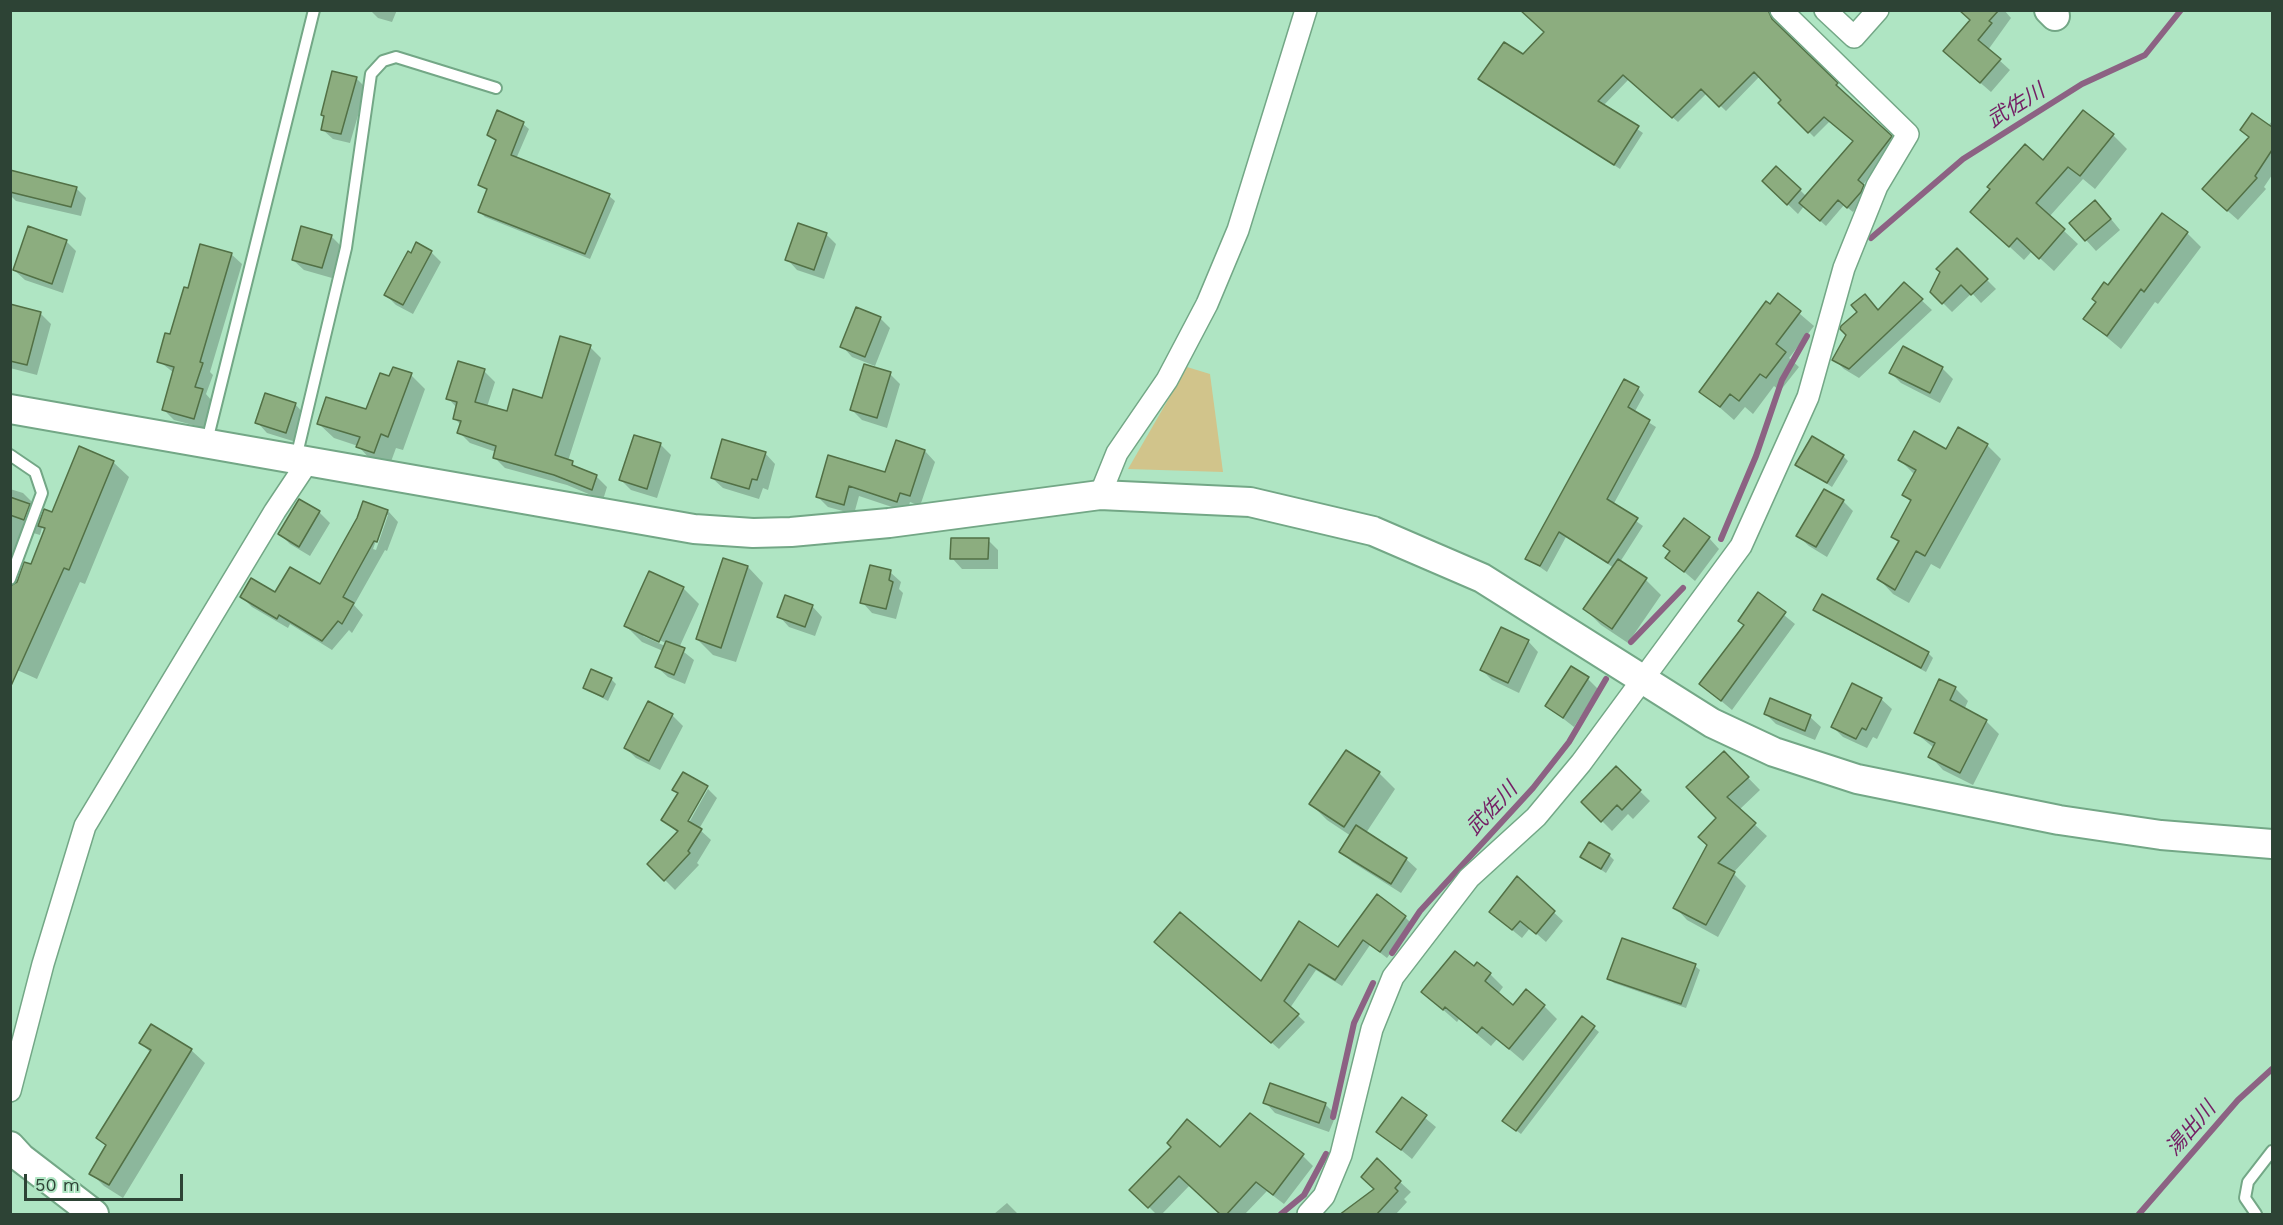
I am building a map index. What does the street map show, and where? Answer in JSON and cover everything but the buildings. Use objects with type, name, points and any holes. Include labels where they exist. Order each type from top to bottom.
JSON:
[{"type":"street","points":[[1100,495],[1117,453],[1167,380],[1207,304],[1238,231],[1306,10]]},
{"type":"street","points":[[1308,1215],[1324,1196],[1341,1155],[1372,1029],[1393,976],[1469,878],[1536,817],[1574,772],[1741,546],[1808,397],[1852,248],[1877,186],[1908,134],[1781,10]]},
{"type":"street","points":[[1825,10],[1854,38],[1878,10]]},
{"type":"street","points":[[10,409],[694,529],[753,533],[889,523],[1100,495],[1250,502],[1373,531],[1482,578],[1642,681],[1713,723],[1774,752],[1857,779],[2059,820],[2161,835],[2272,844]]},
{"type":"street","points":[[10,1091],[43,964],[86,826],[275,510],[302,459]]},
{"type":"street","points":[[10,1146],[21,1158],[94,1215]]},
{"type":"lane","points":[[207,444],[314,10]]},
{"type":"lane","points":[[302,459],[346,248],[371,74],[383,61],[396,57],[496,88]]},
{"type":"lane","points":[[10,455],[34,472],[42,493],[10,579]]},
{"type":"lane","points":[[2256,1215],[2245,1198],[2248,1182],[2272,1151]]},
{"type":"shaded area","points":[[1187,367],[1210,374],[1223,472],[1128,469]]},
{"type":"waterway","name":"武佐川","points":[[1871,238],[1963,159],[2082,84],[2145,55],[2181,10]]},
{"type":"waterway","name":"武佐川","points":[[1721,539],[1756,456],[1782,380],[1807,336]]},
{"type":"waterway","name":"武佐川","points":[[1631,642],[1683,588]]},
{"type":"waterway","name":"武佐川","points":[[1392,953],[1420,911],[1533,788],[1569,742],[1606,679]]},
{"type":"waterway","name":"武佐川","points":[[1333,1117],[1354,1023],[1373,983]]},
{"type":"waterway","name":"湯出川","points":[[2139,1214],[2238,1100],[2272,1069]]},
{"type":"waterway","name":"武佐川","points":[[1281,1214],[1304,1195],[1326,1154]]}]
